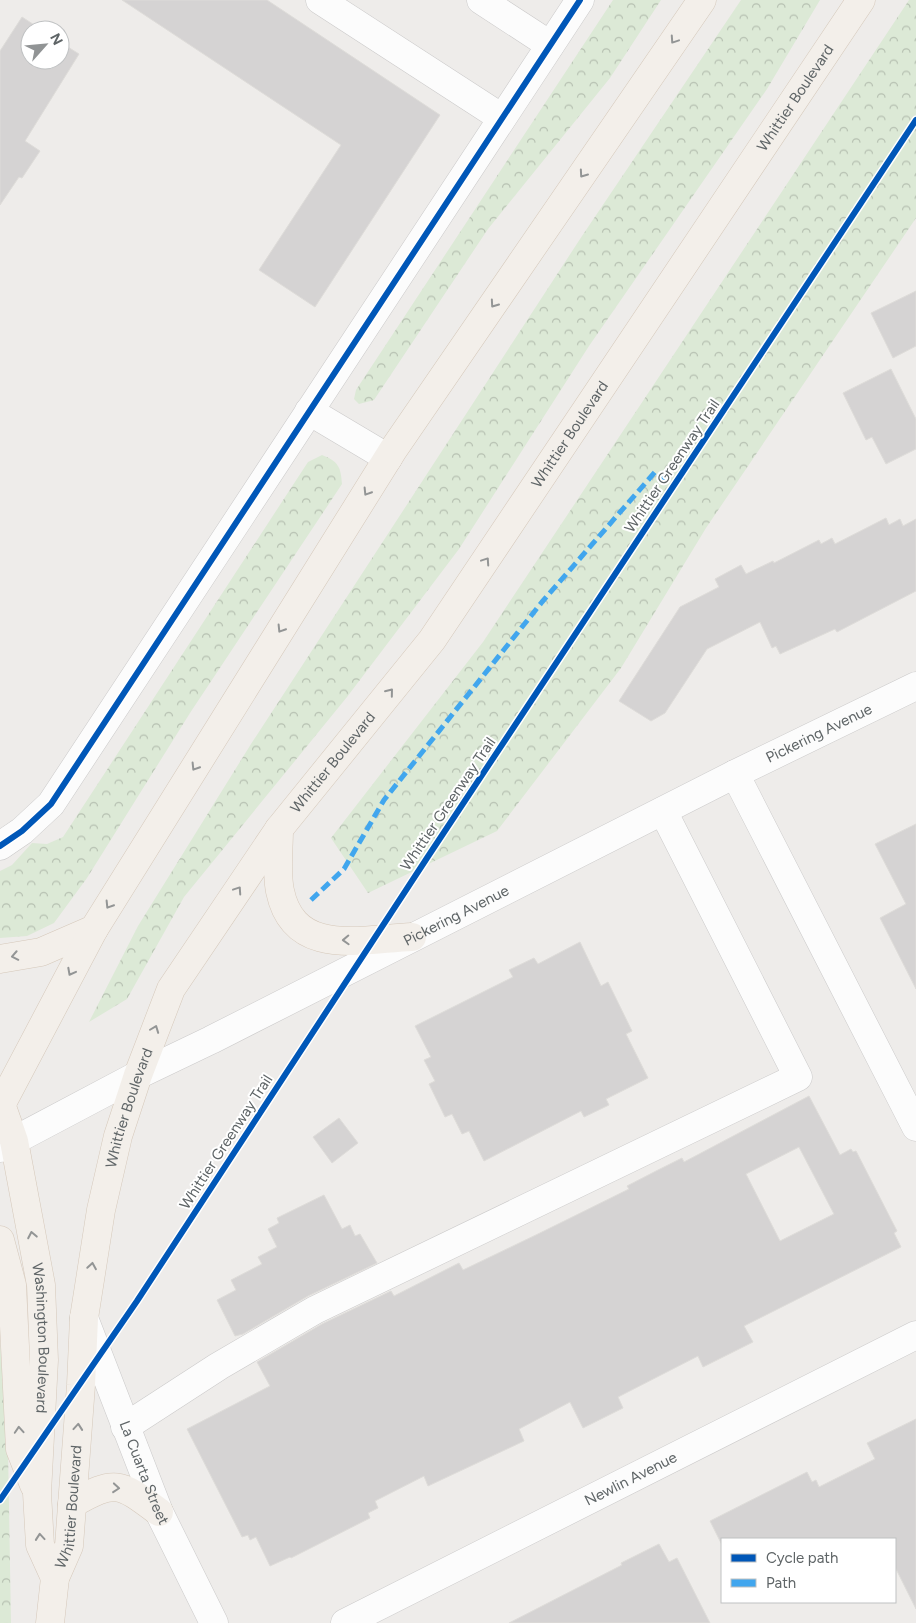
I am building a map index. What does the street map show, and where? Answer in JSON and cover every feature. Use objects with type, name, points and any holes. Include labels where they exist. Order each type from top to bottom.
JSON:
[{"type":"main road","points":[[0,1105],[94,929],[388,458],[702,0]]},
{"type":"main road","name":"Whittier Boulevard","points":[[50,1623],[55,1578],[69,1546],[84,1318],[101,1210],[118,1136],[138,1075],[171,989],[279,829],[432,640],[861,0]]},
{"type":"main road","points":[[279,829],[280,889],[283,902],[295,924],[305,933],[327,940],[412,937]]},
{"type":"main road","points":[[0,959],[41,952],[94,929]]},
{"type":"main road","name":"Washington Boulevard","points":[[0,1105],[7,1144],[41,1285],[44,1360],[37,1493],[40,1545],[55,1578]]},
{"type":"main road","points":[[0,1240],[12,1285],[20,1449],[37,1493]]},
{"type":"main road","points":[[72,1504],[100,1488],[115,1486],[130,1490],[158,1512]]},
{"type":"street","points":[[320,0],[502,118]]},
{"type":"street","points":[[481,0],[550,45]]},
{"type":"street","points":[[0,846],[22,831],[51,804],[580,0]]},
{"type":"street","points":[[309,411],[388,458]]},
{"type":"street","name":"Pickering Avenue","points":[[7,1144],[138,1075],[211,1040],[735,774],[916,686]]},
{"type":"street","points":[[735,774],[916,1127]]},
{"type":"street","points":[[125,1427],[219,1366],[315,1310],[798,1077],[663,811]]},
{"type":"street","name":"La Cuarta Street","points":[[84,1318],[158,1512],[208,1621]]},
{"type":"street","name":"Newlin Avenue","points":[[345,1623],[916,1335]]},
{"type":"green space","points":[[613,0],[661,0],[610,78],[488,229],[374,400],[359,404],[354,399],[356,390]]},
{"type":"green space","points":[[741,0],[820,0],[767,89],[589,346],[459,549],[347,697],[184,897],[127,999],[89,1022],[138,926],[251,744],[582,236]]},
{"type":"green space","points":[[909,0],[916,0],[916,218],[706,528],[621,668],[497,831],[368,893],[331,838],[483,642]]},
{"type":"green space","points":[[322,455],[338,465],[342,484],[190,713],[87,878],[54,923],[27,936],[0,938],[0,871],[12,865],[32,843],[47,844],[63,837],[308,462]]},
{"type":"green space","points":[[0,1343],[8,1448],[11,1623],[0,1623]]},
{"type":"building","points":[[122,0],[267,0],[440,115],[315,307],[259,270],[341,145]]},
{"type":"building","points":[[20,20],[20,70],[69,70],[25,141],[40,151],[22,178],[19,177],[0,205],[0,51]]},
{"type":"building","points":[[70,48],[79,54],[70,68]]},
{"type":"building","points":[[916,291],[916,346],[893,358],[871,313]]},
{"type":"building","points":[[891,369],[916,419],[916,449],[886,464],[872,437],[866,440],[843,393]]},
{"type":"building","points":[[886,518],[889,525],[900,519],[903,526],[916,519],[916,591],[837,632],[835,629],[780,654],[776,646],[772,648],[760,622],[707,649],[665,713],[651,721],[619,701],[680,607],[719,587],[715,579],[741,565],[746,574],[773,561],[774,563],[819,540],[821,544],[832,538],[835,544]]},
{"type":"building","points":[[916,824],[916,989],[880,918],[906,904],[875,844]]},
{"type":"building","points":[[580,942],[601,986],[608,982],[632,1031],[626,1034],[648,1078],[606,1099],[609,1105],[584,1117],[581,1111],[484,1161],[469,1131],[462,1134],[452,1114],[445,1117],[429,1084],[435,1081],[424,1060],[431,1057],[415,1026],[513,977],[509,970],[534,958],[538,964]]},
{"type":"building","points":[[809,1096],[840,1155],[851,1149],[853,1152],[856,1151],[897,1231],[894,1233],[901,1247],[744,1326],[753,1342],[703,1367],[698,1356],[618,1397],[623,1408],[583,1428],[570,1402],[519,1429],[524,1441],[428,1486],[424,1476],[375,1501],[378,1508],[368,1513],[370,1518],[291,1558],[270,1566],[256,1537],[250,1540],[248,1535],[242,1537],[187,1429],[270,1386],[257,1362],[322,1324],[391,1291],[394,1296],[459,1263],[463,1270],[629,1189],[627,1186],[682,1158],[684,1162]],"holes":[[[799,1147],[834,1214],[780,1241],[746,1174]]]},
{"type":"building","points":[[339,1118],[358,1143],[332,1163],[313,1137]]},
{"type":"building","points":[[324,1195],[342,1229],[350,1225],[355,1236],[360,1234],[377,1263],[308,1296],[243,1334],[235,1336],[217,1300],[236,1290],[231,1280],[262,1264],[258,1257],[277,1247],[268,1229],[279,1223],[277,1218]]},
{"type":"building","points":[[916,1419],[916,1609],[896,1569],[896,1538],[721,1538],[721,1543],[710,1521],[807,1472],[812,1482],[816,1480],[819,1487],[875,1459],[867,1443]]},
{"type":"building","points":[[659,1544],[669,1562],[677,1558],[710,1623],[509,1623],[622,1565],[621,1563]]},
{"type":"marked path","points":[[311,900],[344,869],[384,800],[542,602],[655,472],[674,486]]},
{"type":"cycle path","points":[[0,846],[22,831],[51,804],[580,0]]},
{"type":"cycle path","name":"Whittier Greenway Trail","points":[[0,1500],[137,1301],[427,858],[916,120]]}]
